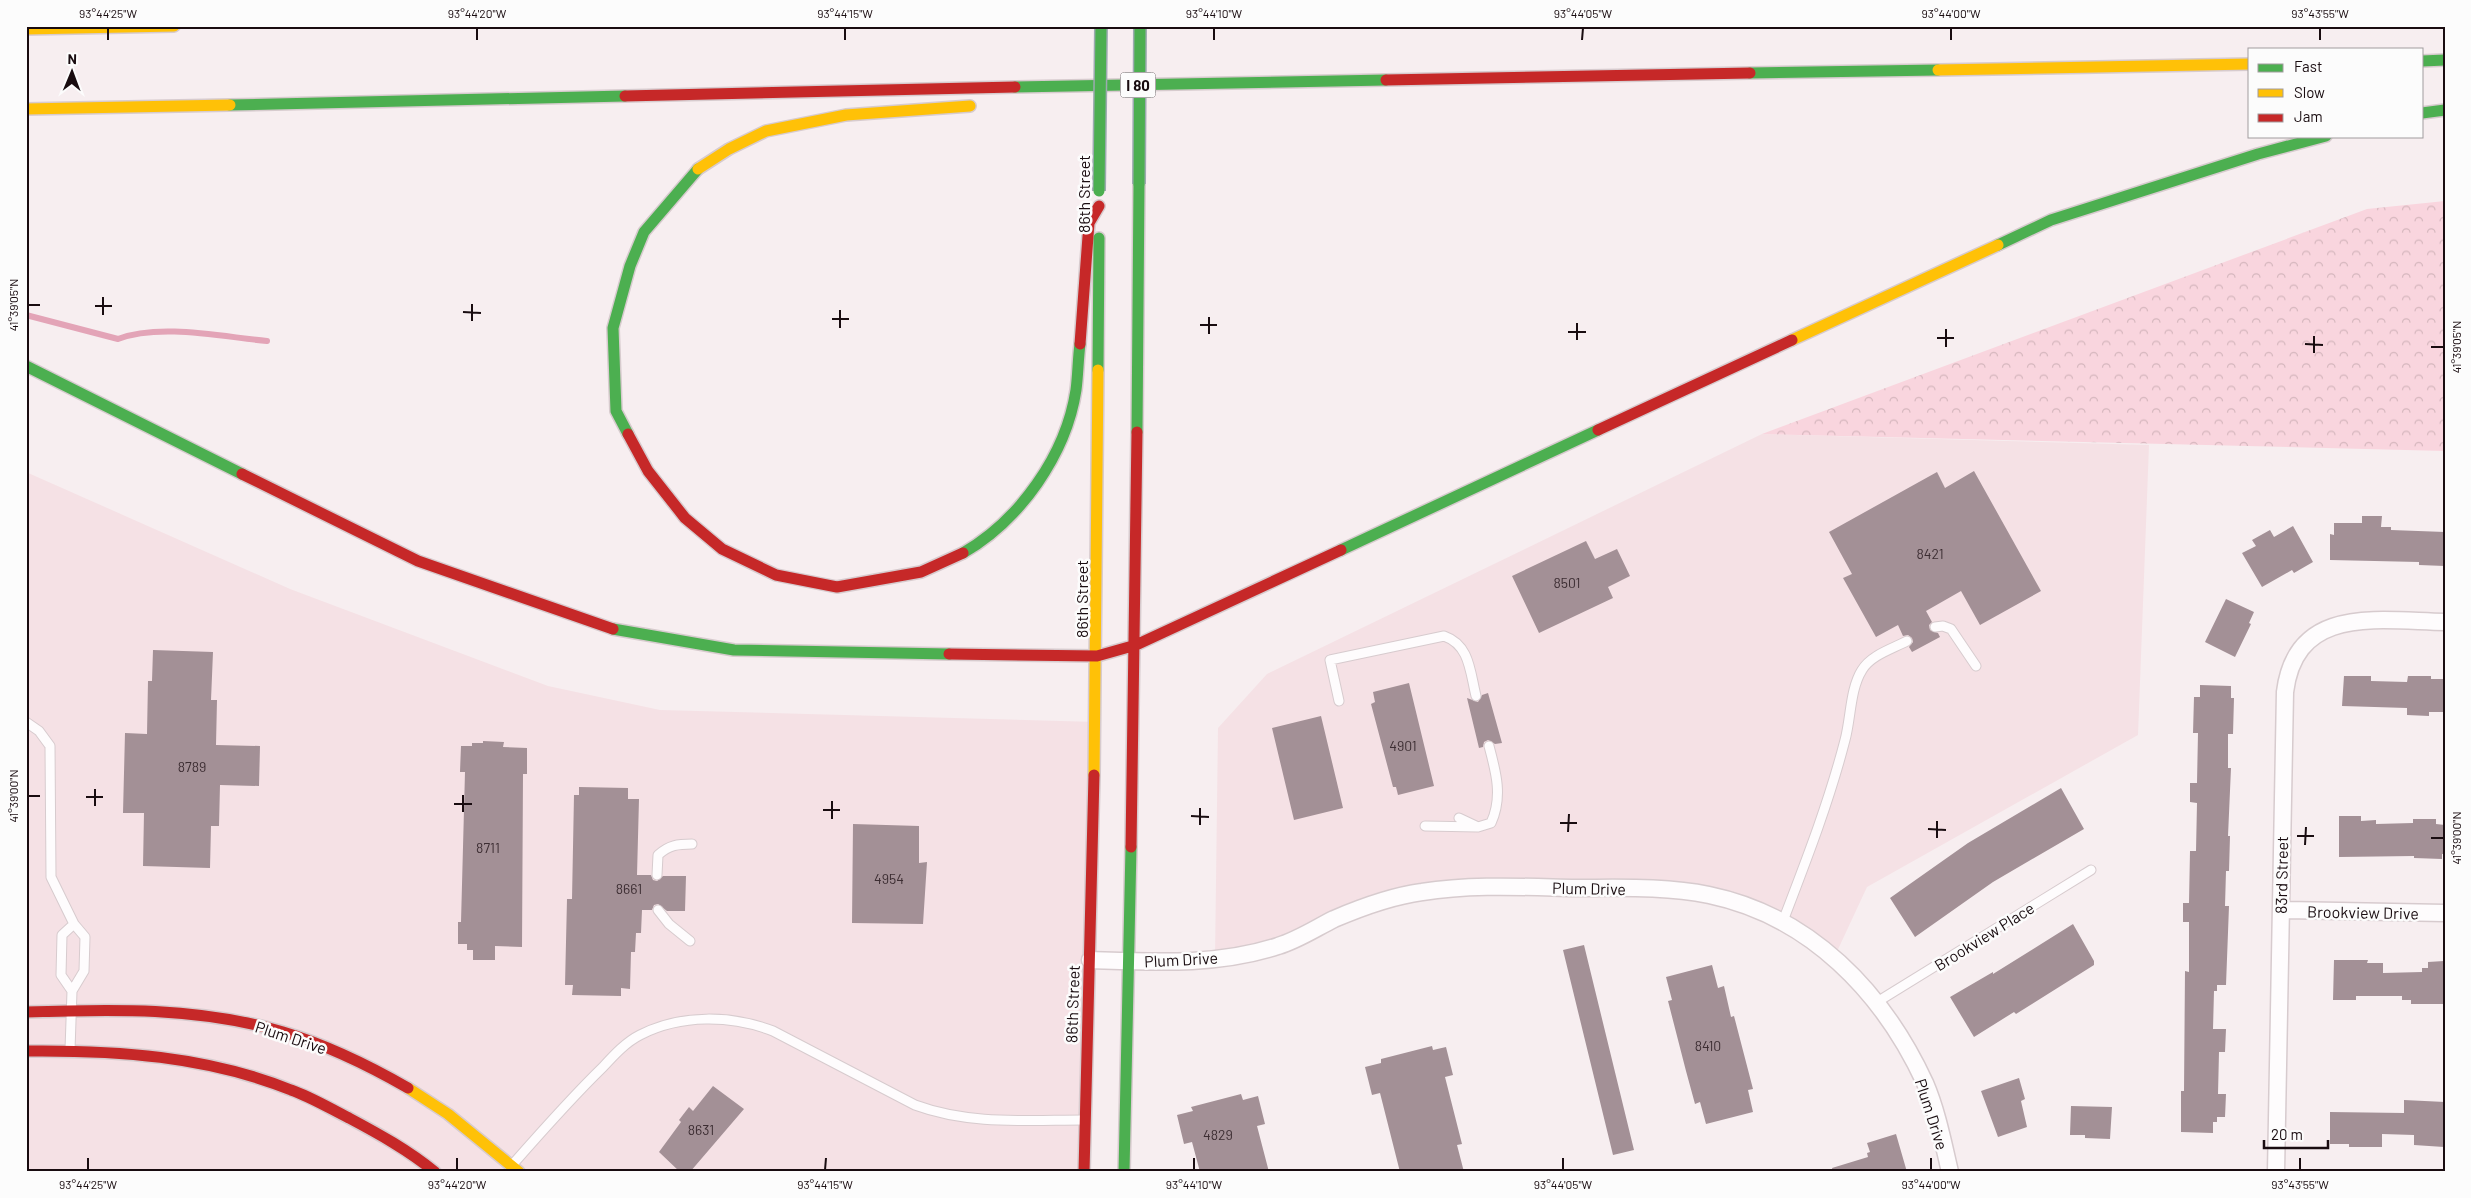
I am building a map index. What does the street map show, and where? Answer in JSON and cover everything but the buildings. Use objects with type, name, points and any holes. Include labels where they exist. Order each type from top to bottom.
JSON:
[{"type":"main road","points":[[26,29],[174,26]]},
{"type":"main road","name":"86th Street","points":[[1084,1172],[1097,656],[1101,26]]},
{"type":"main road","points":[[1124,1172],[1136,645],[1140,26]]},
{"type":"main road","points":[[2424,61],[2445,60]]},
{"type":"main road","name":"I 80","points":[[26,109],[1229,83],[2248,64]]},
{"type":"main road","points":[[1089,98],[1181,91],[1229,83]]},
{"type":"main road","points":[[984,105],[846,115],[766,131],[729,149],[694,172],[644,232],[630,266],[613,328],[616,411],[648,471],[685,518],[722,549],[776,575],[837,587],[921,572],[953,559],[977,545],[1003,525],[1027,496],[1061,443],[1076,391],[1089,223],[1099,206]]},
{"type":"main road","points":[[2424,113],[2445,110]]},
{"type":"main road","points":[[26,366],[418,561],[604,627],[734,650],[1097,656],[1136,645],[2051,220],[2258,154],[2318,138]]},
{"type":"main road","name":"Plum Drive","points":[[26,1012],[70,1011],[194,1014],[250,1023],[304,1039],[361,1062],[408,1086],[454,1117],[495,1149],[512,1170]]},
{"type":"main road","points":[[26,1051],[114,1052],[187,1061],[285,1087],[380,1134],[436,1172]]},
{"type":"street","name":"83rd Street","points":[[2276,1172],[2287,675],[2294,657],[2307,641],[2322,630],[2340,623],[2359,621],[2445,622]]},
{"type":"street","name":"Plum Drive","points":[[1090,960],[1180,963],[1215,959],[1279,946],[1335,919],[1385,900],[1422,892],[1460,888],[1595,888],[1682,891],[1710,895],[1783,920],[1813,940],[1849,970],[1877,1002],[1893,1023],[1925,1084],[1936,1117],[1950,1172]]},
{"type":"street","name":"Brookview Drive","points":[[2281,910],[2445,913]]},
{"type":"lane","points":[[1935,627],[1943,626],[1951,629],[1976,666]]},
{"type":"lane","points":[[1339,701],[1330,660],[1444,636],[1460,644],[1465,650],[1476,696]]},
{"type":"lane","points":[[1783,920],[1814,842],[1846,739],[1852,702],[1861,672],[1868,661],[1906,641]]},
{"type":"lane","points":[[26,722],[39,731],[50,746],[51,877],[74,924],[85,937],[84,971],[72,991],[70,1050]]},
{"type":"lane","points":[[1424,826],[1478,827],[1491,823],[1496,811],[1496,774],[1489,746]]},
{"type":"lane","points":[[1459,818],[1478,827]]},
{"type":"lane","points":[[657,875],[658,855],[666,848],[676,844],[692,844]]},
{"type":"lane","name":"Brookview Place","points":[[1877,1002],[2091,870]]},
{"type":"lane","points":[[658,910],[669,924],[690,941]]},
{"type":"lane","points":[[72,991],[61,975],[62,935],[74,924]]},
{"type":"lane","points":[[512,1170],[571,1097],[633,1039],[659,1026],[709,1018],[752,1023],[773,1031],[915,1105],[936,1113],[958,1117],[992,1119],[1086,1120]]},
{"type":"shaded area","points":[[1762,434],[2149,445],[2138,735],[1867,887],[1834,958],[1813,939],[1710,895],[1460,888],[1335,919],[1215,959],[1218,728],[1267,674]]},
{"type":"shaded area","points":[[26,472],[290,589],[548,686],[660,710],[1096,722],[1084,1172],[26,1172]]},
{"type":"green space","points":[[2445,201],[2445,451],[1762,434],[2367,209]]},
{"type":"waterway","points":[[26,315],[118,339],[135,334],[153,332],[192,332],[267,341]]},
{"type":"traffic: fast","points":[[1099,191],[1101,26]]},
{"type":"traffic: fast","points":[[1139,184],[1140,26]]},
{"type":"traffic: fast","points":[[2424,61],[2445,60]]},
{"type":"traffic: fast","points":[[1750,73],[1938,70]]},
{"type":"traffic: fast","points":[[1015,87],[1386,80]]},
{"type":"traffic: fast","points":[[230,105],[625,96]]},
{"type":"traffic: fast","points":[[2424,113],[2445,110]]},
{"type":"traffic: fast","points":[[1998,245],[2051,220],[2258,154],[2318,138]]},
{"type":"traffic: fast","points":[[628,434],[616,411],[613,328],[630,266],[644,232],[698,169]]},
{"type":"traffic: fast","points":[[1137,432],[1139,184]]},
{"type":"traffic: fast","points":[[1098,370],[1099,238]]},
{"type":"traffic: fast","points":[[963,553],[1003,523],[1037,484],[1051,461],[1071,414],[1076,390],[1080,344]]},
{"type":"traffic: fast","points":[[26,366],[242,474]]},
{"type":"traffic: fast","points":[[1341,550],[1598,430]]},
{"type":"traffic: fast","points":[[613,629],[734,650],[949,654]]},
{"type":"traffic: fast","points":[[1124,1172],[1131,847]]},
{"type":"traffic: slow","points":[[26,29],[174,26]]},
{"type":"traffic: slow","points":[[1938,70],[2248,64]]},
{"type":"traffic: slow","points":[[26,109],[230,105]]},
{"type":"traffic: slow","points":[[698,169],[729,149],[766,131],[846,115],[970,106]]},
{"type":"traffic: slow","points":[[1792,340],[1998,245]]},
{"type":"traffic: slow","points":[[1094,775],[1098,370]]},
{"type":"traffic: slow","points":[[408,1088],[448,1114],[519,1172]]},
{"type":"traffic: jam","points":[[1386,80],[1750,73]]},
{"type":"traffic: jam","points":[[625,96],[1015,87]]},
{"type":"traffic: jam","points":[[1080,344],[1089,223],[1099,206]]},
{"type":"traffic: jam","points":[[1598,430],[1792,340]]},
{"type":"traffic: jam","points":[[1131,847],[1137,432]]},
{"type":"traffic: jam","points":[[628,434],[648,471],[685,518],[722,549],[776,575],[837,587],[921,572],[963,553]]},
{"type":"traffic: jam","points":[[242,474],[418,561],[613,629]]},
{"type":"traffic: jam","points":[[949,654],[1097,656],[1136,645],[1341,550]]},
{"type":"traffic: jam","points":[[1084,1172],[1094,775]]},
{"type":"traffic: jam","points":[[26,1012],[123,1010],[187,1014],[251,1024],[283,1032],[331,1049],[378,1071],[408,1088]]},
{"type":"traffic: jam","points":[[26,1051],[127,1054],[194,1062],[227,1069],[306,1096],[382,1136],[404,1149],[435,1172]]}]
